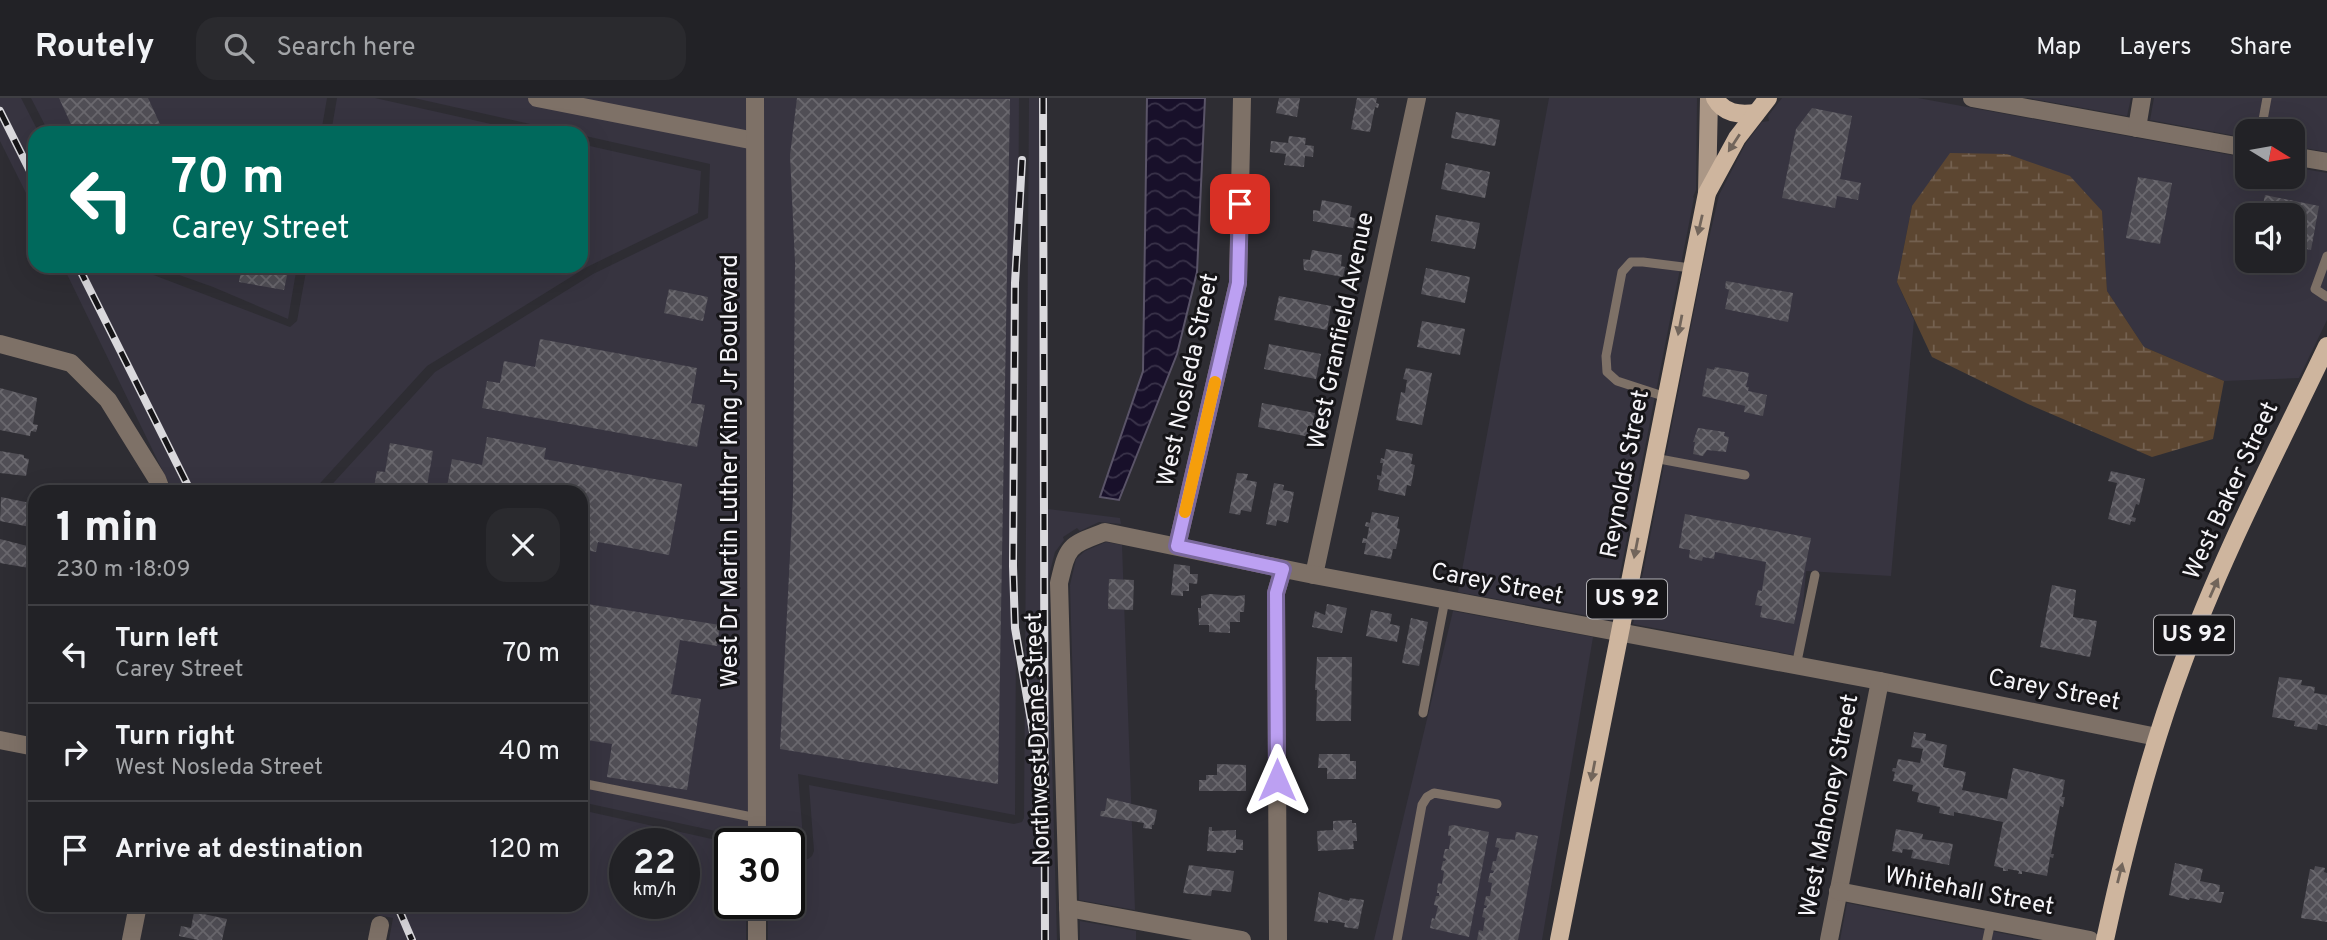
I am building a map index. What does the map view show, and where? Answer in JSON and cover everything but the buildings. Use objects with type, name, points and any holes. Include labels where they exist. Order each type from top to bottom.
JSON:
[{"type":"main road","name":"Reynolds Street","points":[[1559,940],[1707,193],[1709,98]]},
{"type":"main road","points":[[1715,98],[1719,105],[1730,112],[1741,115],[1756,113]]},
{"type":"main road","name":"US 92","points":[[1707,193],[1724,158],[1768,98]]},
{"type":"main road","name":"West Baker Street","points":[[2105,940],[2120,872],[2157,737],[2182,664],[2210,595],[2327,346]]},
{"type":"street","points":[[537,98],[755,141]]},
{"type":"street","name":"West Dr Martin Luther King Jr Boulevard","points":[[755,98],[757,828]]},
{"type":"street","name":"West Nosleda Street","points":[[1177,546],[1238,283],[1242,98]]},
{"type":"street","name":"West Granfield Avenue","points":[[1314,575],[1418,98]]},
{"type":"street","points":[[1972,98],[2235,146]]},
{"type":"street","points":[[2137,128],[2142,98]]},
{"type":"street","points":[[2305,159],[2327,163]]},
{"type":"street","points":[[0,344],[71,363],[108,400],[159,485]]},
{"type":"street","name":"Carey Street","points":[[1078,542],[1105,531],[1283,569],[1880,681],[2157,737]]},
{"type":"street","name":"Northwest Drane Street","points":[[1069,940],[1059,583],[1066,554],[1078,542]]},
{"type":"street","points":[[1278,940],[1276,593],[1283,569]]},
{"type":"street","name":"West Mahoney Street","points":[[1829,940],[1880,681]]},
{"type":"street","points":[[0,740],[28,746]]},
{"type":"street","name":"Whitehall Street","points":[[1838,891],[2090,940]]},
{"type":"street","points":[[1068,908],[1242,940]]},
{"type":"street","points":[[131,940],[137,912]]},
{"type":"street","points":[[757,919],[757,940]]},
{"type":"lane","points":[[2263,119],[2267,98]]},
{"type":"lane","points":[[2327,256],[2315,289],[2327,297]]},
{"type":"lane","points":[[1666,397],[1617,381],[1607,372],[1608,344],[1622,272],[1631,262],[1690,268]]},
{"type":"lane","points":[[1654,458],[1745,475]]},
{"type":"lane","points":[[1796,666],[1815,575]]},
{"type":"lane","points":[[1423,713],[1445,600]]},
{"type":"lane","points":[[588,784],[757,818]]},
{"type":"lane","points":[[1397,940],[1422,805],[1427,797],[1434,793],[1497,804]]},
{"type":"lane","points":[[1987,940],[1991,921]]},
{"type":"shaded area","points":[[0,98],[21,98],[35,126],[28,126],[28,197],[0,141]]},
{"type":"shaded area","points":[[31,98],[327,98],[322,126],[45,126]]},
{"type":"shaded area","points":[[337,98],[375,98],[500,126],[332,126]]},
{"type":"shaded area","points":[[414,98],[1019,98],[1015,815],[798,774],[802,828],[714,828],[714,831],[588,804],[588,485],[331,485],[435,372],[593,274],[708,218],[710,164],[588,137],[588,126],[539,126]]},
{"type":"shaded area","points":[[1029,98],[1039,98],[1040,508],[1120,518],[1121,524],[1099,522],[1080,531],[1077,528],[1063,537],[1064,540],[1055,552],[1047,583],[1057,940],[768,940],[768,919],[805,919],[805,859],[812,856],[814,851],[809,785],[1014,824],[1022,822]]},
{"type":"shaded area","points":[[1549,98],[1697,98],[1696,190],[1611,620],[1458,592]]},
{"type":"shaded area","points":[[1782,98],[1918,98],[2235,156],[2235,189],[2305,189],[2305,169],[2327,173],[2327,320],[2299,378],[2224,381],[2144,347],[2107,291],[2102,211],[1912,206],[1897,282],[1914,320],[1891,576],[1806,571],[1799,656],[1633,624],[1719,195],[1746,143],[1762,122],[1769,121],[1768,116]]},
{"type":"shaded area","points":[[2028,98],[2131,98],[2127,116]]},
{"type":"shaded area","points":[[2154,98],[2327,98],[2327,152],[2305,148],[2305,119],[2235,119],[2235,136],[2150,120]]},
{"type":"shaded area","points":[[588,146],[701,171],[698,213],[588,267]]},
{"type":"shaded area","points":[[66,273],[148,273],[290,327],[297,321],[306,273],[577,273],[427,366],[318,485],[170,485]]},
{"type":"shaded area","points":[[174,273],[296,273],[288,319]]},
{"type":"shaded area","points":[[1106,542],[1122,545],[1135,910],[1079,900],[1070,585],[1076,559],[1085,551]]},
{"type":"shaded area","points":[[1453,611],[1593,637],[1542,940],[1374,940]]},
{"type":"shaded area","points":[[588,812],[662,828],[609,828],[609,919],[700,919],[700,836],[714,839],[714,919],[746,919],[746,940],[389,940],[393,918],[372,912],[588,912]]},
{"type":"shaded area","points":[[1847,903],[2037,940],[1840,940]]},
{"type":"shaded area","points":[[1080,921],[1136,931],[1136,940],[1080,940]]},
{"type":"green space","points":[[1950,153],[2007,154],[2070,176],[2102,211],[2107,291],[2144,347],[2224,381],[2213,439],[2152,457],[2028,404],[1932,357],[1897,282],[1912,206]]},
{"type":"water","points":[[1147,98],[1205,98],[1197,272],[1177,354],[1119,500],[1100,497],[1143,371]]},
{"type":"railway","points":[[1043,98],[1045,940]]},
{"type":"railway","points":[[0,111],[28,167]]},
{"type":"railway","points":[[1022,160],[1015,283],[1013,566],[1015,628],[1037,755]]},
{"type":"railway","points":[[82,273],[188,485]]},
{"type":"railway","points":[[400,912],[412,940]]},
{"type":"slow traffic","points":[[1185,512],[1215,382]]},
{"type":"route","points":[[1240,204],[1238,283],[1177,546],[1283,569],[1276,593],[1277,780]]}]
